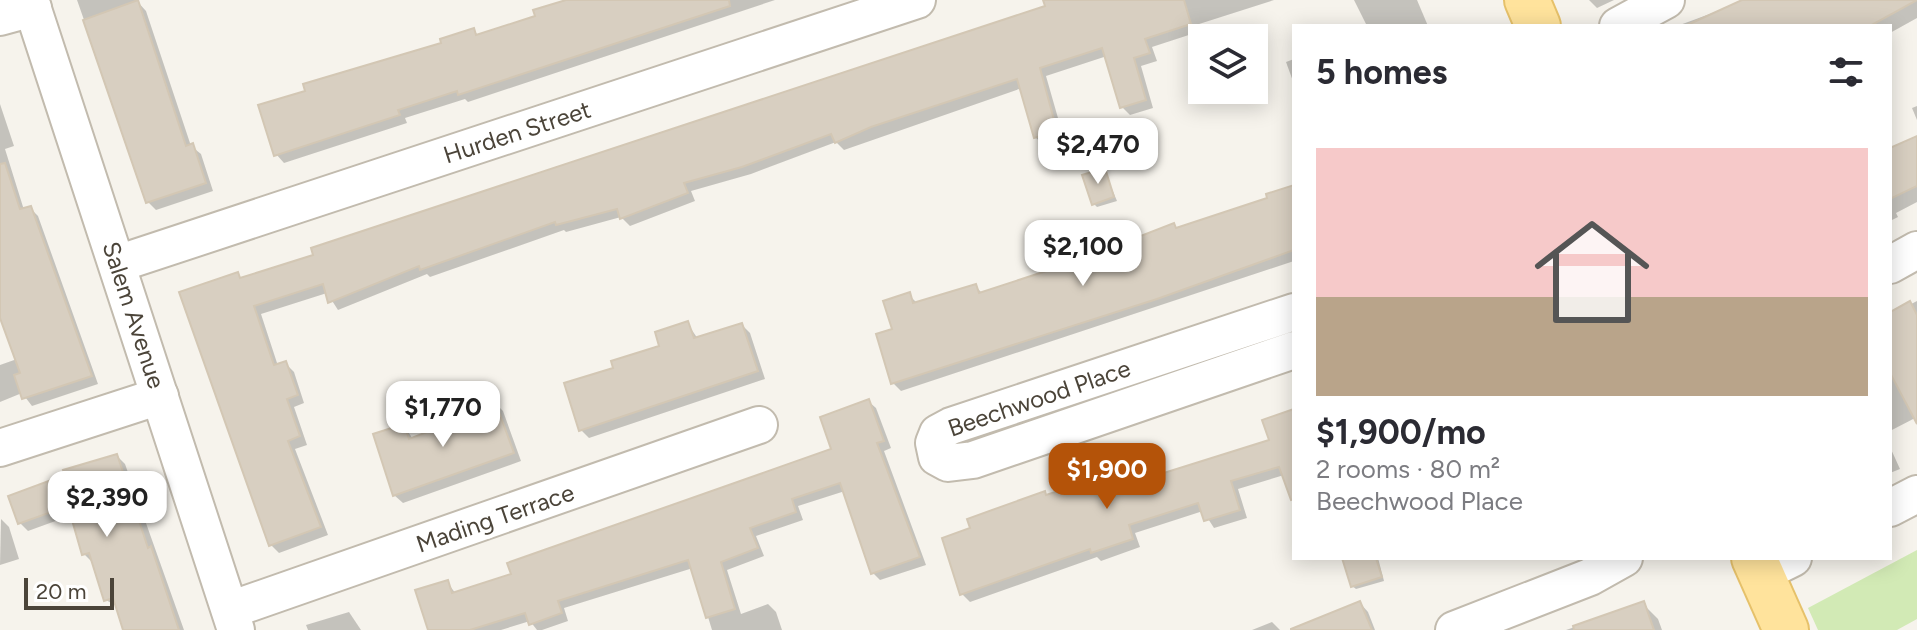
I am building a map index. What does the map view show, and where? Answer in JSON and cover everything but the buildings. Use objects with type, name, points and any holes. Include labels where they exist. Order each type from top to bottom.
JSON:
[{"type":"main road","points":[[1527,0],[1537,24]]},
{"type":"main road","points":[[1769,563],[1786,630]]},
{"type":"street","name":"Hurden Street","points":[[117,264],[917,0]]},
{"type":"street","points":[[1622,24],[1666,0]]},
{"type":"street","name":"Salem Avenue","points":[[21,9],[117,264],[233,620]]},
{"type":"street","points":[[1892,264],[1917,250]]},
{"type":"street","name":"Beechwood Place","points":[[1292,313],[951,426],[938,433],[934,443],[937,457],[948,463],[973,460],[1292,351]]},
{"type":"street","points":[[1145,362],[1157,396]]},
{"type":"street","points":[[0,448],[160,396]]},
{"type":"street","name":"Mading Terrace","points":[[233,620],[759,425]]},
{"type":"street","points":[[1892,507],[1917,494]]},
{"type":"street","points":[[1454,630],[1590,577],[1620,560]]},
{"type":"green space","points":[[1917,550],[1917,619],[1897,630],[1818,630],[1808,608]]}]
